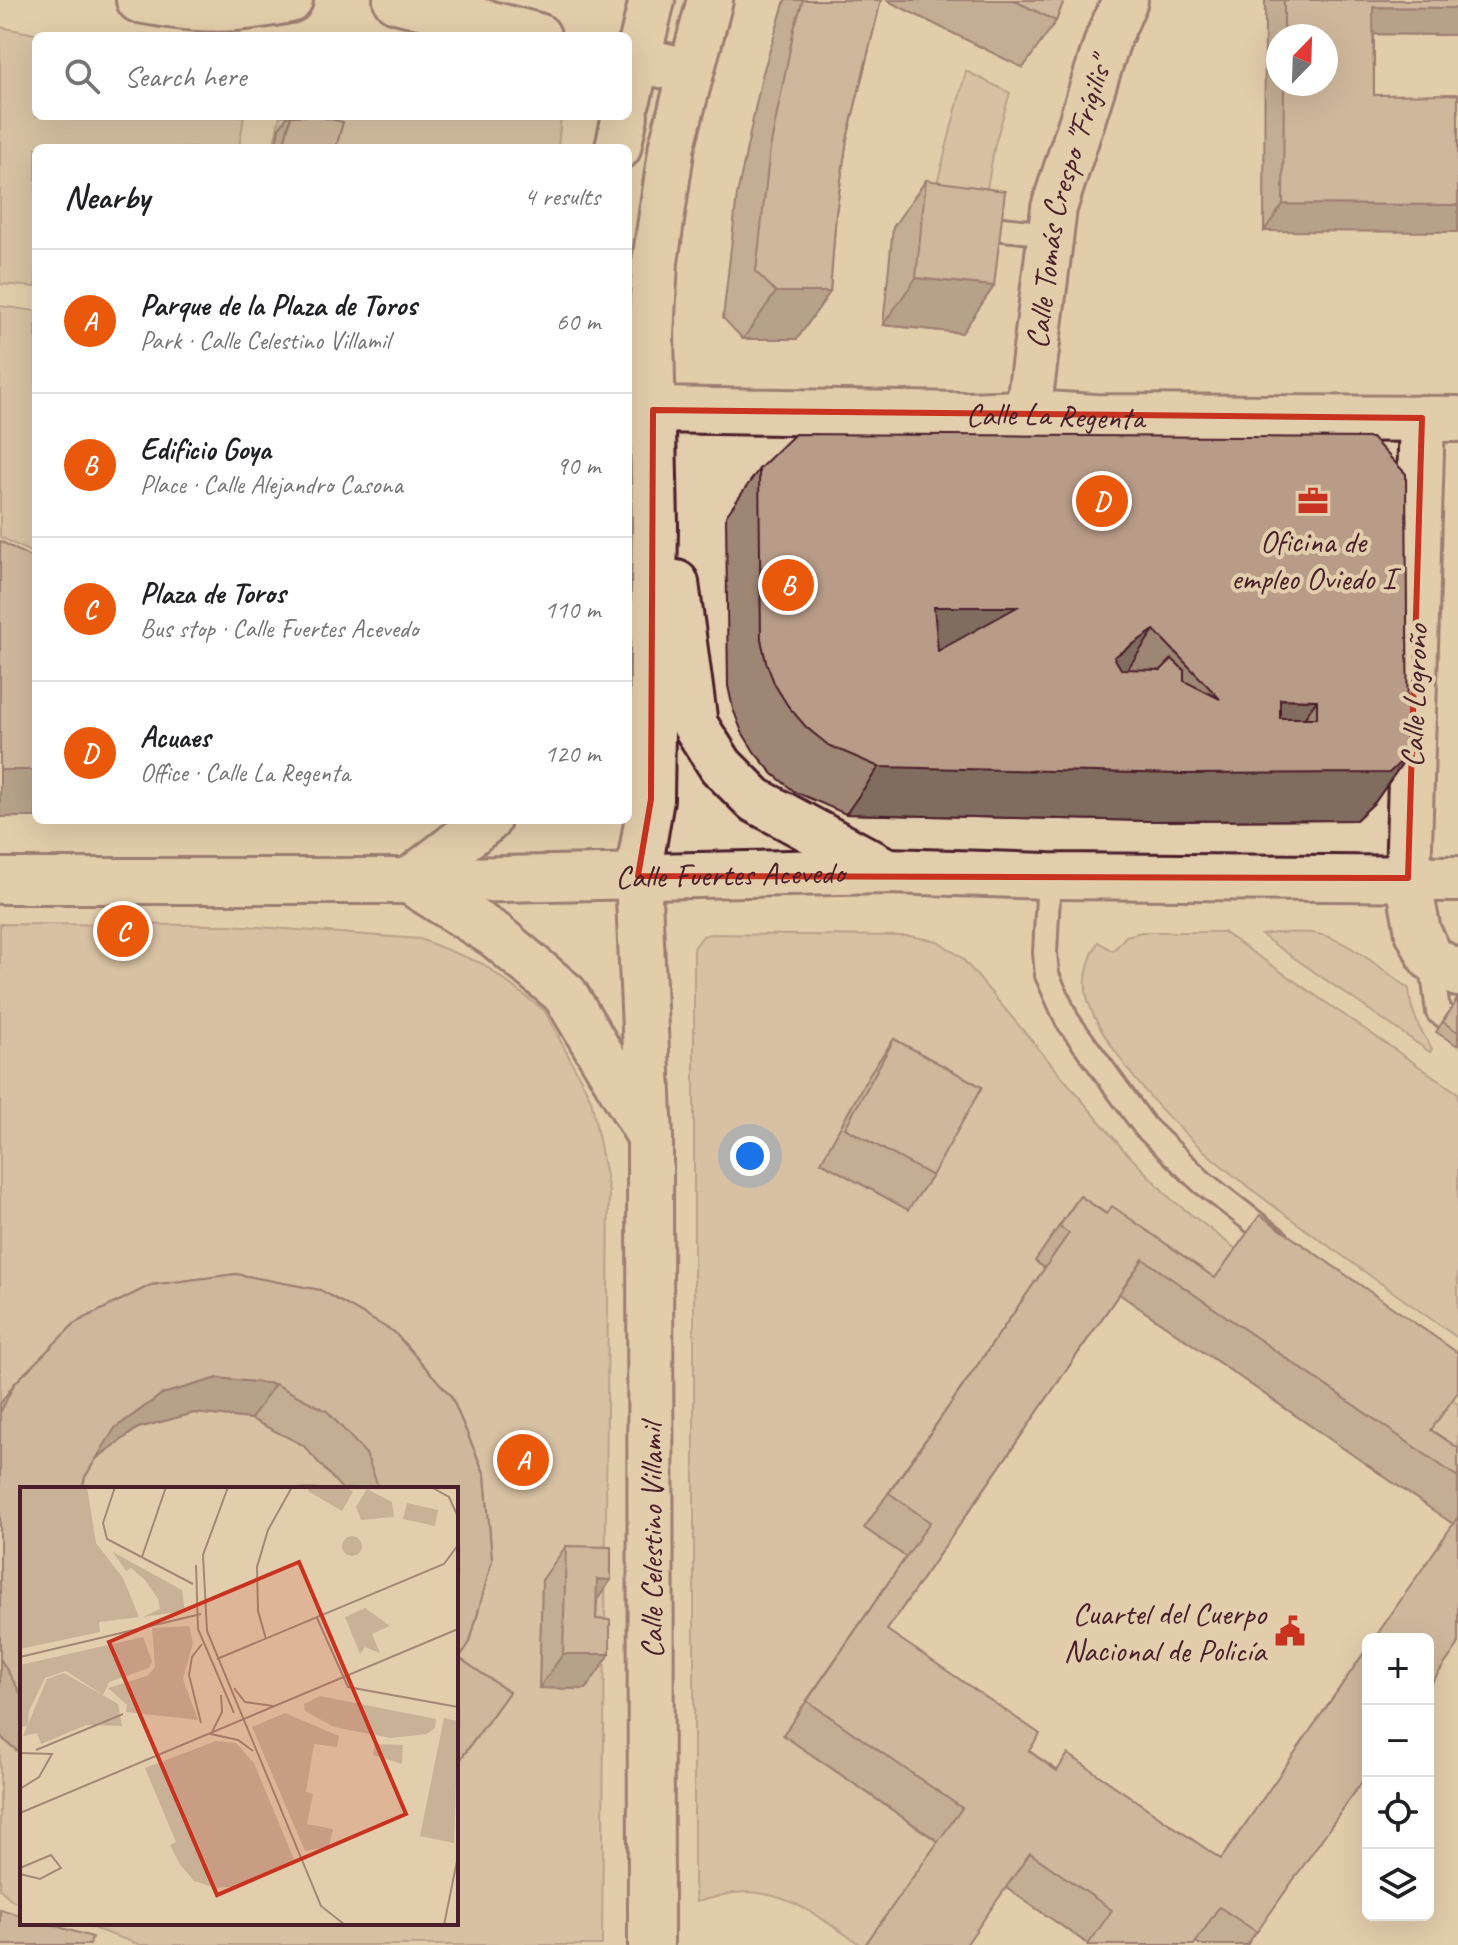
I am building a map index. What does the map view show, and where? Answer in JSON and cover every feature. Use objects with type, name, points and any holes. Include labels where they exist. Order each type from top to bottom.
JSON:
[{"type":"main road","points":[[139,0],[194,10],[243,10],[290,0]]},
{"type":"main road","points":[[396,0],[522,32]]},
{"type":"main road","points":[[632,69],[652,0]]},
{"type":"main road","points":[[638,876],[651,799],[655,525],[651,334],[655,262],[672,145],[710,0]]},
{"type":"main road","name":"Calle Tomás Crespo \"Frígilis\"","points":[[1028,413],[1054,208],[1108,39],[1125,0]]},
{"type":"main road","points":[[632,72],[690,71]]},
{"type":"main road","points":[[619,144],[624,120]]},
{"type":"main road","points":[[653,410],[695,725],[721,766],[755,800],[887,871]]},
{"type":"main road","name":"Calle La Regenta","points":[[653,410],[964,415],[1028,413],[1095,417],[1440,418]]},
{"type":"main road","name":"Calle Logroño","points":[[1440,418],[1408,878],[1418,932],[1444,966]]},
{"type":"main road","points":[[483,824],[409,881],[495,935],[565,994],[650,1138]]},
{"type":"main road","points":[[618,824],[638,876]]},
{"type":"main road","name":"Calle Fuertes Acevedo","points":[[0,881],[409,881],[887,871],[1049,876],[1458,879]]},
{"type":"main road","name":"Calle Celestino Villamil","points":[[638,876],[650,1138],[651,1945]]},
{"type":"lane","points":[[969,226],[1051,234]]},
{"type":"lane","points":[[1049,876],[1045,953],[1047,975],[1067,1020],[1145,1127],[1202,1182],[1300,1256]]},
{"type":"lane","points":[[1444,966],[1438,1012],[1458,1025]]},
{"type":"highlighted area","points":[[653,410],[1422,418],[1408,878],[638,876],[651,799]]},
{"type":"shaded area","points":[[0,27],[32,33],[32,120],[243,120],[240,144],[32,144],[32,287],[0,284]]},
{"type":"shaded area","points":[[966,71],[1010,93],[995,144],[983,210],[933,199]]},
{"type":"shaded area","points":[[279,120],[561,120],[558,144],[274,144]]},
{"type":"shaded area","points":[[0,306],[32,310],[32,553],[0,537]]},
{"type":"shaded area","points":[[0,924],[231,925],[420,939],[483,964],[545,1011],[591,1099],[609,1192],[602,1945],[141,1945],[84,1925],[458,1925],[458,1487],[20,1487],[20,1903],[0,1889]]},
{"type":"shaded area","points":[[1142,932],[1223,932],[1458,1093],[1458,1338],[1233,1175],[1186,1135],[1143,1089],[1097,1021],[1087,998],[1086,981],[1088,965],[1098,942],[1113,951],[1126,936]]},
{"type":"shaded area","points":[[1312,933],[1337,940],[1409,989],[1411,1005],[1432,1049],[1430,1052],[1261,935]]},
{"type":"shaded area","points":[[703,936],[909,936],[938,941],[962,958],[1123,1149],[1171,1199],[1236,1249],[1191,1313],[1035,1262],[1045,1268],[865,1527],[906,1557],[783,1735],[938,1842],[865,1945],[802,1907],[769,1895],[734,1893],[696,1902],[694,948]]},
{"type":"shaded area","points":[[1452,1400],[1458,1404],[1458,1500],[1407,1464]]},
{"type":"building","points":[[803,0],[881,0],[847,139],[836,213],[830,292],[776,292],[756,272],[770,149],[794,29]]},
{"type":"building","points":[[1013,0],[1064,0],[1056,21]]},
{"type":"building","points":[[1284,0],[1458,0],[1458,8],[1373,7],[1374,95],[1458,94],[1458,205],[1283,204],[1284,96],[1338,96],[1338,24],[1284,24]]},
{"type":"building","points":[[290,120],[343,122],[337,144],[284,144]]},
{"type":"building","points":[[926,180],[1005,191],[994,286],[916,278]]},
{"type":"building","points":[[795,434],[1372,438],[1406,474],[1408,755],[1389,773],[1182,774],[879,767],[828,745],[806,727],[788,706],[766,662],[761,639],[759,469]],"holes":[[[934,607],[1017,607],[938,651]],[[1154,630],[1220,699],[1184,681],[1184,670],[1172,659],[1161,670],[1121,669],[1114,657]],[[1280,699],[1317,700],[1317,718],[1280,718]]]},
{"type":"building","points":[[0,541],[32,558],[32,770],[0,770]]},
{"type":"building","points":[[1458,999],[1458,1032],[1443,1022]]},
{"type":"building","points":[[894,1039],[982,1087],[932,1176],[845,1128]]},
{"type":"building","points":[[1080,1196],[1106,1214],[1112,1206],[1215,1278],[1260,1215],[1458,1353],[1458,1392],[1431,1430],[1458,1448],[1458,1477],[1143,1259],[887,1630],[1040,1734],[1029,1751],[1057,1771],[1068,1754],[1221,1859],[1362,1656],[1362,1782],[1257,1932],[1219,1907],[1194,1945],[1088,1945],[1112,1910],[1030,1853],[966,1945],[865,1945],[962,1808],[807,1701],[930,1522],[889,1493],[1069,1233],[1059,1227]]},
{"type":"building","points":[[236,1274],[320,1290],[394,1332],[451,1396],[485,1475],[492,1560],[470,1642],[458,1660],[458,1487],[378,1487],[366,1454],[327,1411],[275,1384],[218,1378],[162,1394],[115,1428],[85,1477],[82,1487],[20,1487],[20,1693],[0,1658],[0,1413],[14,1384],[75,1323],[151,1285]]},
{"type":"building","points":[[1458,1517],[1458,1645],[1434,1679],[1434,1633],[1378,1633]]},
{"type":"building","points":[[566,1546],[611,1547],[611,1580],[597,1579],[596,1619],[610,1620],[610,1654],[563,1654]]},
{"type":"building","points":[[458,1660],[509,1692],[458,1762]]},
{"type":"building","points":[[0,1909],[20,1915],[20,1925],[53,1925],[92,1937],[90,1945],[0,1945]]},
{"type":"place","name":"Acuaes","points":[[1102,501]]},
{"type":"place","name":"Oficina de empleo Oviedo I","points":[[1313,501]]},
{"type":"place","name":"Edificio Goya","points":[[788,585]]},
{"type":"place","name":"Plaza de Toros","points":[[123,931]]},
{"type":"place","name":"Parque de la Plaza de Toros","points":[[523,1460]]},
{"type":"place","name":"Cuartel del Cuerpo Nacional de Policía","points":[[1290,1631]]}]
